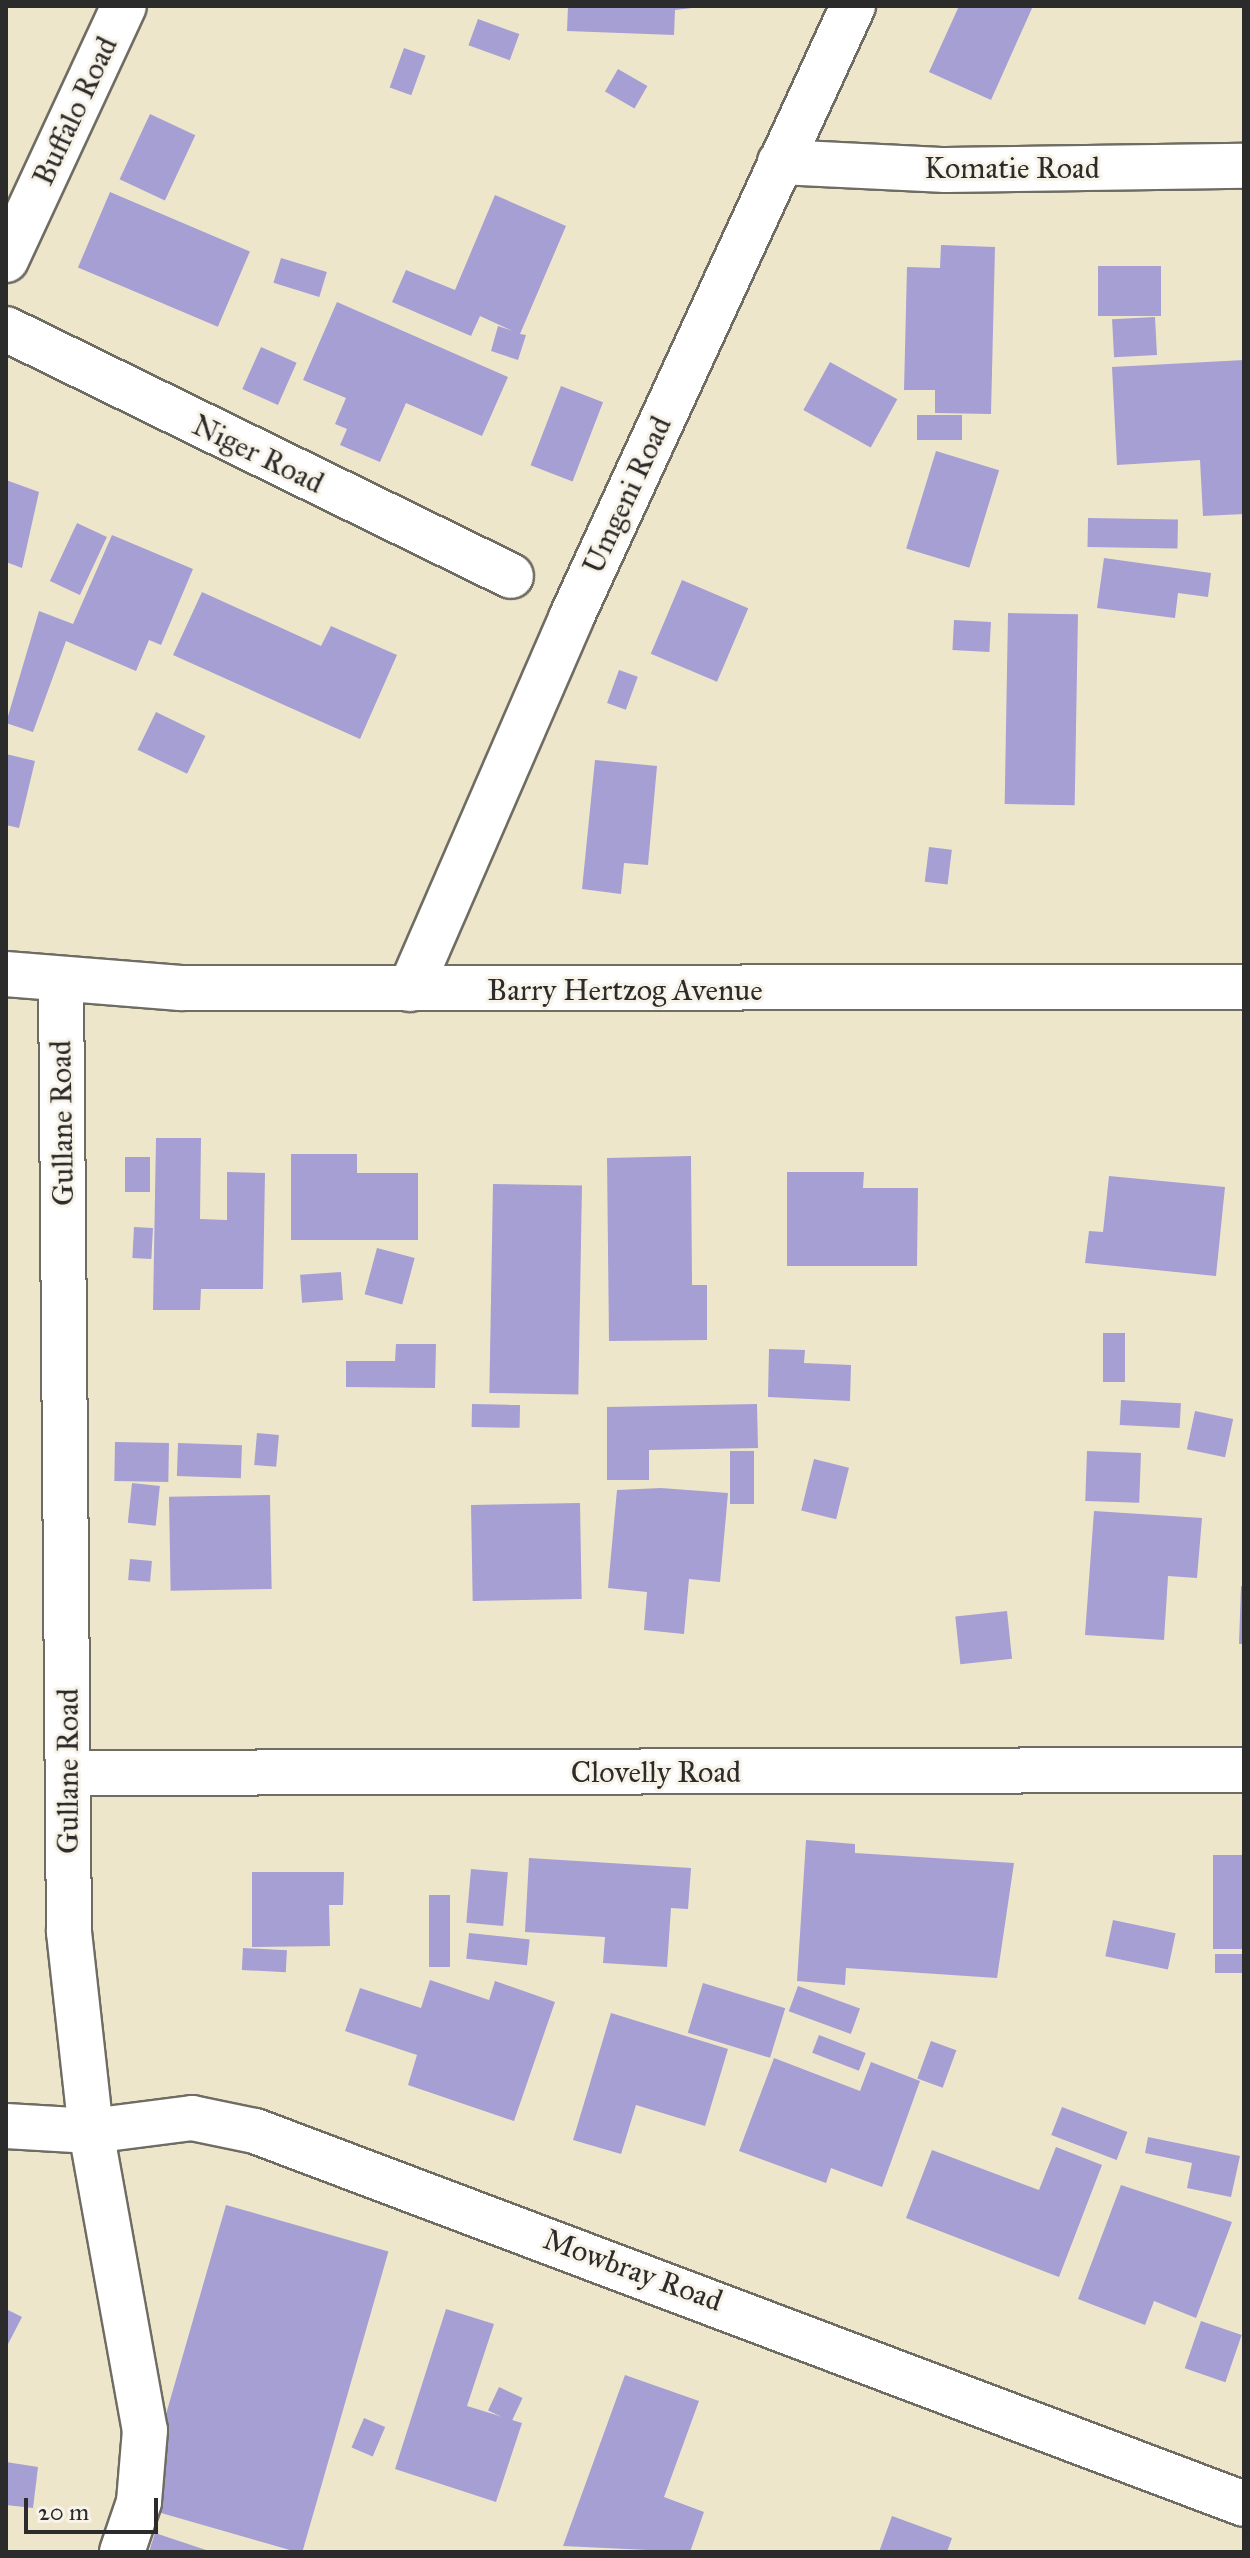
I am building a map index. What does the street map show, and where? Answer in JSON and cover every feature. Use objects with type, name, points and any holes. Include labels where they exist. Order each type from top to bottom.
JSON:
[{"type":"street","name":"Buffalo Road","points":[[6,260],[124,6]]},
{"type":"street","name":"Umgeni Road","points":[[410,989],[780,162],[853,6]]},
{"type":"street","name":"Komatie Road","points":[[780,162],[946,170],[1244,166]]},
{"type":"street","name":"Niger Road","points":[[6,329],[511,576]]},
{"type":"street","name":"Barry Hertzog Avenue","points":[[6,974],[61,981],[410,989],[1244,987]]},
{"type":"street","name":"Gullane Road","points":[[61,981],[71,1977],[91,2131],[145,2430],[139,2502],[122,2552]]},
{"type":"street","name":"Clovelly Road","points":[[69,1773],[1244,1770]]},
{"type":"street","name":"Mowbray Road","points":[[6,2126],[91,2131],[192,2118],[255,2131],[1244,2504]]},
{"type":"building","points":[[568,6],[709,6],[675,10],[674,35],[567,31]]},
{"type":"building","points":[[959,6],[1033,6],[991,100],[929,72]]},
{"type":"building","points":[[478,19],[519,34],[510,60],[468,45]]},
{"type":"building","points":[[404,48],[426,56],[411,95],[390,87]]},
{"type":"building","points":[[618,69],[647,86],[634,109],[605,92]]},
{"type":"building","points":[[150,114],[195,135],[165,200],[120,179]]},
{"type":"building","points":[[110,192],[250,251],[218,327],[78,267]]},
{"type":"building","points":[[495,195],[566,226],[520,334],[526,335],[518,360],[491,351],[498,326],[513,331],[480,316],[471,336],[392,302],[406,270],[455,290]]},
{"type":"building","points":[[941,245],[995,247],[991,414],[935,413],[935,390],[904,390],[907,267],[940,268]]},
{"type":"building","points":[[281,258],[327,272],[319,297],[273,283]]},
{"type":"building","points":[[1098,266],[1161,266],[1161,316],[1098,316]]},
{"type":"building","points":[[337,302],[508,377],[482,436],[406,403],[380,462],[340,445],[347,429],[335,424],[346,398],[303,380]]},
{"type":"building","points":[[1155,317],[1157,355],[1114,357],[1112,319]]},
{"type":"building","points":[[261,347],[297,363],[278,405],[242,389]]},
{"type":"building","points":[[1244,360],[1244,514],[1203,516],[1200,460],[1117,465],[1112,367]]},
{"type":"building","points":[[830,362],[897,399],[871,447],[803,410]]},
{"type":"building","points":[[561,386],[603,402],[573,481],[531,465]]},
{"type":"building","points":[[917,415],[962,415],[962,440],[917,440]]},
{"type":"building","points":[[936,451],[999,470],[969,568],[906,549]]},
{"type":"building","points":[[6,480],[39,492],[22,568],[6,562]]},
{"type":"building","points":[[1088,518],[1178,520],[1177,549],[1087,547]]},
{"type":"building","points":[[77,523],[107,537],[80,595],[50,581]]},
{"type":"building","points":[[112,535],[193,569],[161,645],[149,640],[136,671],[66,641],[33,732],[6,723],[39,611],[73,624]]},
{"type":"building","points":[[1104,558],[1211,573],[1208,597],[1178,593],[1175,618],[1097,608]]},
{"type":"building","points":[[682,580],[748,608],[717,682],[651,654]]},
{"type":"building","points":[[202,592],[321,646],[331,626],[397,655],[360,739],[173,655]]},
{"type":"building","points":[[1008,613],[1078,614],[1075,805],[1005,804]]},
{"type":"building","points":[[954,620],[991,622],[989,652],[952,650]]},
{"type":"building","points":[[619,670],[638,677],[626,710],[607,703]]},
{"type":"building","points":[[156,712],[205,736],[187,774],[138,750]]},
{"type":"building","points":[[6,754],[35,761],[19,828],[6,825]]},
{"type":"building","points":[[595,760],[657,766],[648,865],[624,863],[621,894],[582,889]]},
{"type":"building","points":[[929,847],[952,850],[948,885],[925,882]]},
{"type":"building","points":[[156,1138],[201,1138],[200,1219],[227,1220],[227,1172],[265,1173],[263,1289],[201,1289],[200,1310],[153,1310]]},
{"type":"building","points":[[291,1154],[357,1154],[357,1173],[418,1173],[418,1240],[291,1240]]},
{"type":"building","points":[[691,1156],[692,1285],[707,1285],[707,1340],[609,1341],[607,1158]]},
{"type":"building","points":[[125,1157],[150,1157],[150,1192],[125,1192]]},
{"type":"building","points":[[787,1172],[864,1172],[863,1188],[918,1188],[917,1266],[787,1266]]},
{"type":"building","points":[[1109,1176],[1225,1187],[1216,1276],[1085,1263],[1089,1231],[1103,1232]]},
{"type":"building","points":[[493,1184],[582,1186],[578,1395],[489,1393]]},
{"type":"building","points":[[134,1227],[153,1228],[151,1259],[132,1258]]},
{"type":"building","points":[[377,1248],[415,1258],[402,1304],[365,1294]]},
{"type":"building","points":[[341,1272],[343,1300],[302,1303],[300,1275]]},
{"type":"building","points":[[1103,1333],[1125,1333],[1125,1382],[1103,1382]]},
{"type":"building","points":[[396,1344],[436,1344],[435,1388],[346,1387],[346,1361],[395,1361]]},
{"type":"building","points":[[769,1349],[805,1350],[804,1363],[851,1365],[850,1401],[768,1397]]},
{"type":"building","points":[[1121,1400],[1181,1403],[1180,1428],[1120,1425]]},
{"type":"building","points":[[472,1404],[520,1405],[520,1428],[472,1427]]},
{"type":"building","points":[[757,1404],[758,1448],[649,1450],[649,1480],[607,1480],[607,1407]]},
{"type":"building","points":[[1195,1411],[1233,1419],[1225,1457],[1187,1449]]},
{"type":"building","points":[[257,1433],[279,1435],[276,1467],[254,1465]]},
{"type":"building","points":[[115,1442],[169,1443],[168,1482],[114,1481]]},
{"type":"building","points":[[178,1443],[242,1445],[241,1478],[177,1476]]},
{"type":"building","points":[[730,1451],[754,1451],[754,1504],[730,1504]]},
{"type":"building","points":[[1087,1451],[1141,1453],[1139,1503],[1085,1501]]},
{"type":"building","points":[[814,1459],[849,1468],[836,1519],[801,1510]]},
{"type":"building","points":[[132,1483],[160,1486],[156,1526],[128,1523]]},
{"type":"building","points":[[661,1488],[728,1493],[720,1582],[689,1579],[684,1634],[644,1630],[647,1592],[608,1588],[617,1490]]},
{"type":"building","points":[[270,1495],[272,1589],[171,1591],[169,1497]]},
{"type":"building","points":[[580,1503],[582,1599],[473,1601],[471,1505]]},
{"type":"building","points":[[1094,1511],[1202,1518],[1197,1578],[1168,1576],[1164,1640],[1085,1635]]},
{"type":"building","points":[[130,1559],[152,1561],[150,1582],[128,1580]]},
{"type":"building","points":[[1241,1586],[1244,1586],[1244,1644],[1239,1644]]},
{"type":"building","points":[[1007,1611],[1012,1659],[960,1664],[955,1616]]},
{"type":"building","points":[[806,1840],[855,1844],[855,1853],[1014,1863],[997,1978],[846,1968],[845,1985],[797,1981]]},
{"type":"building","points":[[1213,1855],[1244,1855],[1244,1949],[1213,1949]]},
{"type":"building","points":[[529,1858],[691,1868],[688,1909],[671,1908],[667,1967],[603,1963],[605,1937],[525,1932]]},
{"type":"building","points":[[471,1869],[508,1872],[503,1926],[466,1923]]},
{"type":"building","points":[[252,1872],[344,1872],[343,1905],[329,1905],[330,1946],[252,1947]]},
{"type":"building","points":[[429,1895],[450,1895],[450,1967],[429,1967]]},
{"type":"building","points":[[1113,1920],[1176,1933],[1168,1969],[1105,1956]]},
{"type":"building","points":[[469,1933],[530,1939],[527,1965],[466,1959]]},
{"type":"building","points":[[243,1948],[287,1950],[286,1972],[242,1970]]},
{"type":"building","points":[[1215,1954],[1244,1954],[1244,1973],[1215,1973]]},
{"type":"building","points":[[430,1980],[489,2000],[495,1981],[555,2002],[514,2121],[408,2085],[417,2055],[345,2031],[360,1988],[421,2008]]},
{"type":"building","points":[[703,1983],[785,2008],[770,2058],[688,2033]]},
{"type":"building","points":[[798,1986],[860,2009],[851,2034],[789,2011]]},
{"type":"building","points":[[611,2013],[728,2049],[705,2126],[636,2105],[621,2154],[573,2140]]},
{"type":"building","points":[[819,2035],[866,2053],[859,2071],[812,2053]]},
{"type":"building","points":[[931,2041],[956,2050],[943,2088],[917,2079]]},
{"type":"building","points":[[774,2058],[860,2091],[871,2062],[920,2081],[882,2187],[831,2168],[826,2183],[739,2151]]},
{"type":"building","points":[[1062,2107],[1127,2132],[1117,2160],[1051,2135]]},
{"type":"building","points":[[1148,2137],[1240,2156],[1231,2197],[1187,2188],[1192,2163],[1145,2153]]},
{"type":"building","points":[[1056,2147],[1102,2165],[1059,2277],[906,2218],[932,2150],[1039,2190]]},
{"type":"building","points":[[1121,2185],[1232,2222],[1196,2318],[1154,2301],[1145,2325],[1078,2299]]},
{"type":"building","points":[[226,2205],[388,2252],[302,2552],[139,2507]]},
{"type":"building","points":[[6,2309],[22,2317],[6,2348]]},
{"type":"building","points":[[446,2309],[494,2324],[467,2406],[522,2423],[496,2502],[395,2469]]},
{"type":"building","points":[[1201,2321],[1242,2335],[1225,2382],[1185,2368]]},
{"type":"building","points":[[625,2375],[699,2401],[664,2497],[704,2512],[690,2552],[563,2546]]},
{"type":"building","points":[[499,2387],[523,2398],[512,2422],[488,2411]]},
{"type":"building","points":[[364,2418],[385,2427],[373,2456],[351,2447]]},
{"type":"building","points":[[6,2462],[38,2467],[33,2508],[6,2505]]},
{"type":"building","points":[[892,2516],[952,2538],[947,2552],[879,2552]]},
{"type":"building","points":[[155,2533],[209,2551],[209,2552],[149,2552]]}]
